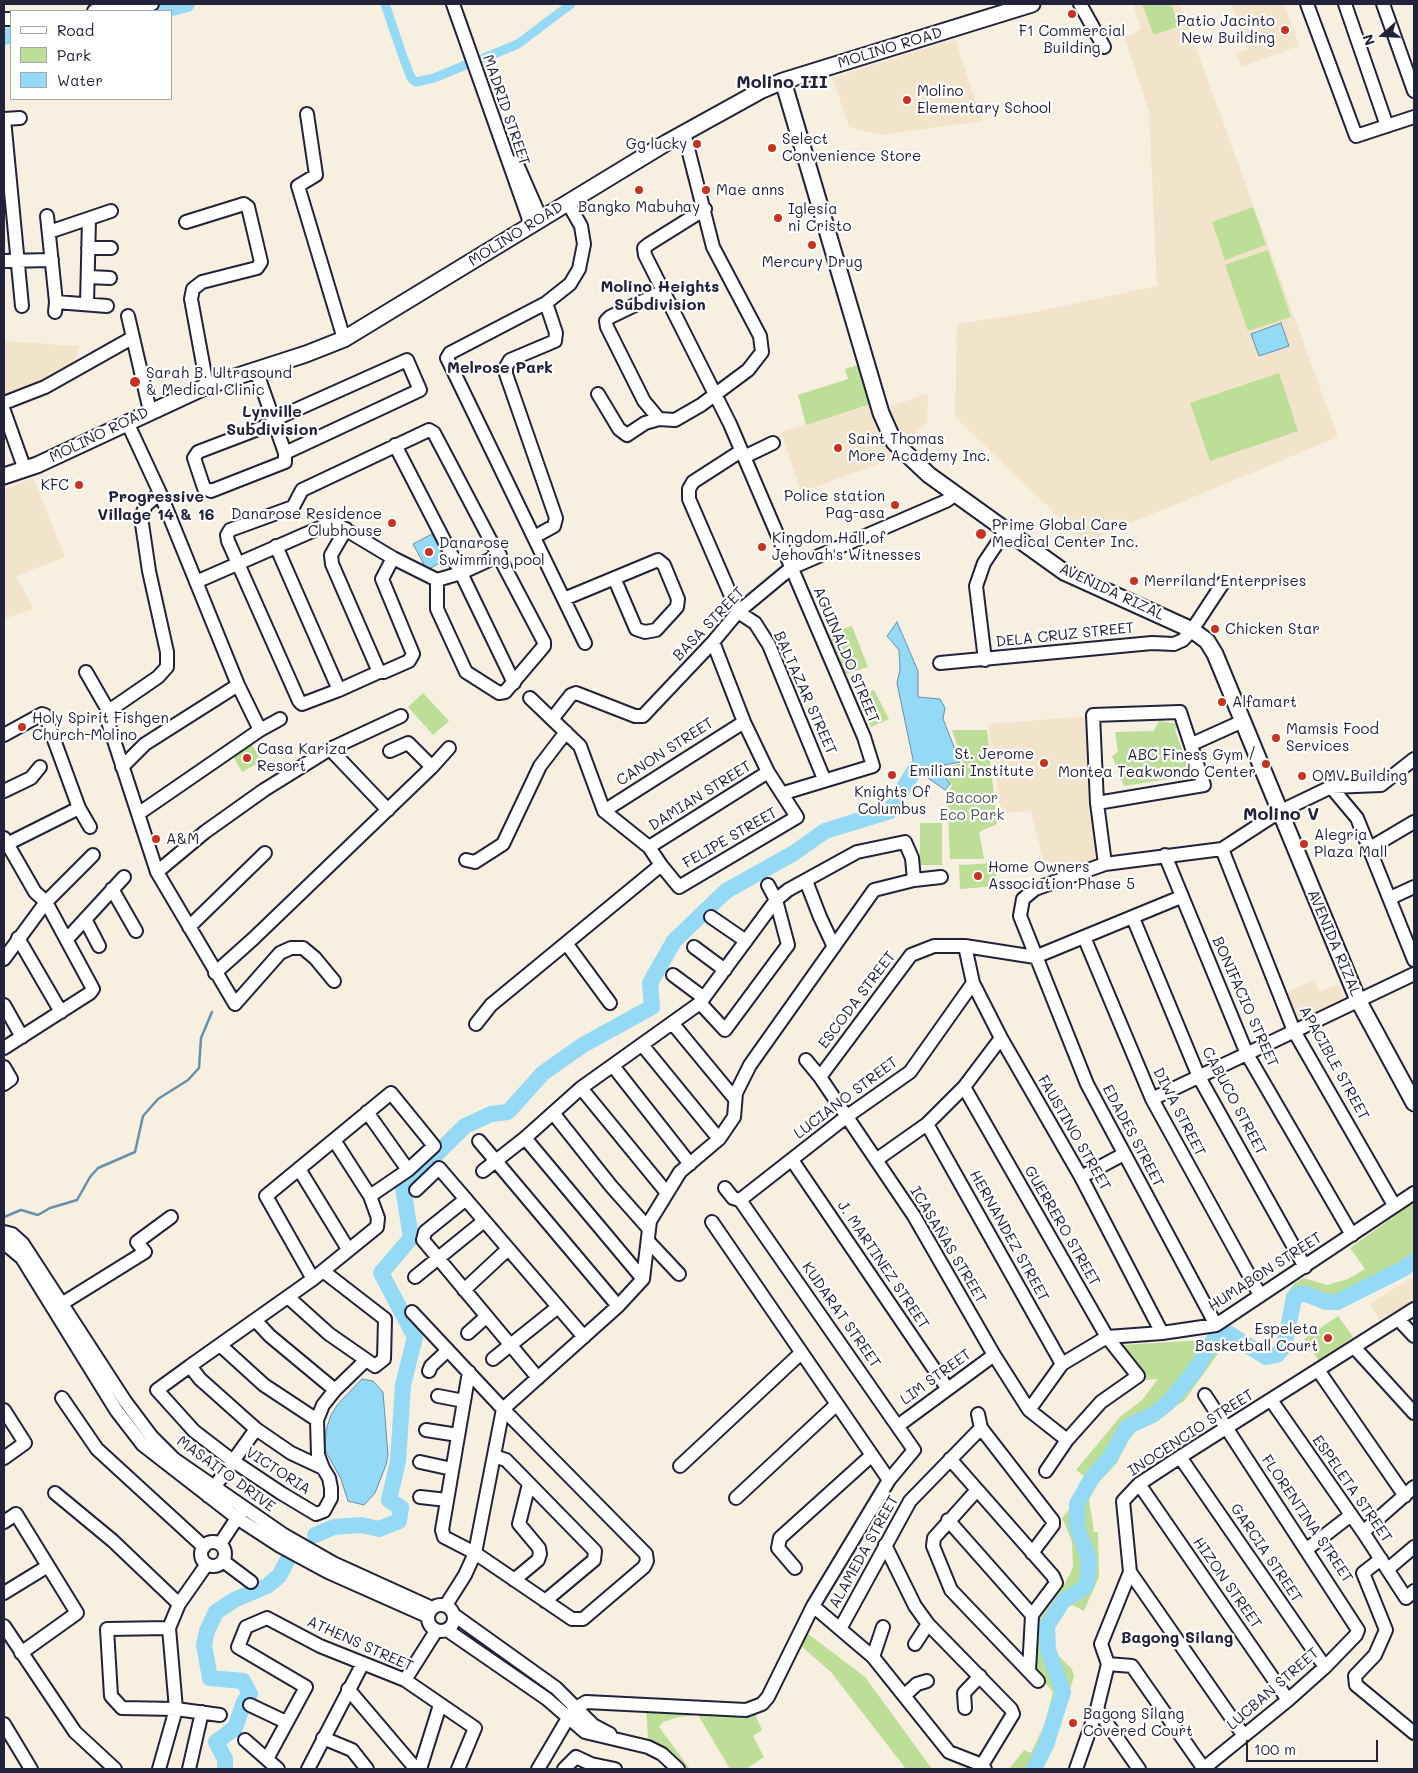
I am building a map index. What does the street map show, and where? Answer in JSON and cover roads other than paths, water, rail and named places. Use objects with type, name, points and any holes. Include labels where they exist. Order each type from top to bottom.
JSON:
[{"type":"main road","name":"MOLINO ROAD","points":[[4,476],[25,470],[208,386],[314,352],[344,338],[684,133],[783,81],[1032,4]]},
{"type":"main road","name":"AVENIDA RIZAL","points":[[783,81],[887,430],[894,442],[906,456],[929,475],[1064,572],[1192,630],[1207,641],[1215,654],[1358,1000],[1414,1103]]},
{"type":"street","points":[[102,10],[152,4]]},
{"type":"street","name":"MADRID STREET","points":[[453,4],[516,175],[536,222]]},
{"type":"street","name":"MADRID STREET","points":[[459,4],[516,175]]},
{"type":"street","points":[[1080,4],[1104,47]]},
{"type":"street","points":[[1307,4],[1356,136],[1414,117]]},
{"type":"street","points":[[1345,4],[1387,126]]},
{"type":"street","points":[[1383,4],[1414,91]]},
{"type":"street","points":[[307,114],[316,175],[298,186],[344,338]]},
{"type":"street","points":[[20,118],[4,119],[8,201],[20,261],[22,306]]},
{"type":"street","points":[[598,394],[619,429],[627,436],[645,423],[659,418],[674,420],[701,405],[748,370],[762,352],[760,336],[713,247],[705,209],[684,133]]},
{"type":"street","points":[[186,222],[244,204],[248,207],[261,262],[257,268],[202,282],[193,289],[191,299],[208,386]]},
{"type":"street","points":[[564,205],[580,226],[584,244],[581,261],[570,284],[546,303],[450,353],[447,358],[585,643]]},
{"type":"street","name":"AGUINALDO STREET","points":[[705,209],[644,248],[645,255],[743,454],[864,737],[873,766],[824,779]]},
{"type":"street","points":[[49,232],[111,211]]},
{"type":"street","points":[[47,216],[56,307],[87,304],[107,306]]},
{"type":"street","points":[[87,304],[89,219]]},
{"type":"street","points":[[88,248],[112,248]]},
{"type":"street","points":[[4,261],[52,260]]},
{"type":"street","points":[[89,277],[110,278]]},
{"type":"street","points":[[659,418],[644,401],[607,327],[606,321],[664,291]]},
{"type":"street","points":[[534,537],[554,526],[556,518],[506,374],[506,367],[510,360],[554,341],[556,333],[546,303]]},
{"type":"street","points":[[128,316],[150,411]]},
{"type":"street","points":[[4,403],[45,387],[132,338]]},
{"type":"street","points":[[256,370],[274,421],[285,453],[285,462],[211,491],[204,488],[194,458],[198,452],[274,421],[407,360],[420,390],[285,453]]},
{"type":"street","points":[[4,411],[25,470]]},
{"type":"street","points":[[127,422],[160,493],[238,685],[260,730]]},
{"type":"street","points":[[393,558],[382,579],[413,654],[410,661],[384,672],[378,672],[307,704],[300,703],[227,538],[230,530],[293,507],[302,490],[429,430],[434,433],[500,555],[545,644],[507,691],[499,693],[466,672],[437,609],[437,580]]},
{"type":"street","points":[[743,454],[773,444]]},
{"type":"street","points":[[395,445],[514,683]]},
{"type":"street","name":"BALTAZAR STREET","points":[[743,454],[693,482],[689,489],[689,499],[738,612],[755,623],[769,645],[824,779]]},
{"type":"street","points":[[160,493],[146,505],[140,517],[149,571],[167,652],[167,667],[158,677],[110,710],[108,722],[157,872],[235,1004],[280,953],[291,948],[303,948],[315,958],[334,981]]},
{"type":"street","name":"BASA STREET","points":[[553,718],[571,695],[576,692],[635,716],[644,716],[713,642],[738,612],[791,568],[946,501],[956,494]]},
{"type":"street","points":[[196,582],[331,522],[393,558],[437,580],[461,574],[500,555]]},
{"type":"street","points":[[346,529],[331,555],[332,564],[378,672]]},
{"type":"street","points":[[985,660],[976,586],[984,563],[1006,530]]},
{"type":"street","points":[[276,546],[339,690]]},
{"type":"street","points":[[564,600],[615,580],[658,560],[664,565],[678,599],[677,607],[656,630],[645,632],[636,629],[615,580]]},
{"type":"street","name":"DELA CRUZ STREET","points":[[940,663],[1152,643],[1174,644],[1183,640],[1192,630],[1223,583]]},
{"type":"street","points":[[713,642],[744,722],[768,772],[784,793],[824,779]]},
{"type":"street","points":[[86,672],[104,705],[110,710]]},
{"type":"street","points":[[122,767],[145,744],[238,685]]},
{"type":"street","points":[[476,1024],[491,1005],[661,865],[649,847],[604,811],[580,746],[553,718],[530,698]]},
{"type":"street","points":[[1097,803],[1204,784],[1180,712],[1093,716],[1097,803],[1106,864]]},
{"type":"street","points":[[4,735],[42,714],[45,715],[78,808],[90,827]]},
{"type":"street","points":[[157,872],[205,832],[264,790],[330,749],[402,716]]},
{"type":"street","points":[[138,814],[260,730],[280,719]]},
{"type":"street","points":[[1192,744],[1243,721]]},
{"type":"street","name":"CANON STREET","points":[[604,811],[744,722]]},
{"type":"street","points":[[466,860],[475,862],[503,844],[540,766],[568,733]]},
{"type":"street","points":[[390,751],[408,743],[432,767]]},
{"type":"street","points":[[215,973],[388,810],[449,748]]},
{"type":"street","points":[[330,749],[388,810]]},
{"type":"street","points":[[1222,849],[1279,812],[1330,787],[1381,785],[1414,759]]},
{"type":"street","points":[[4,791],[31,778],[40,767]]},
{"type":"street","name":"DAMIAN STREET","points":[[649,847],[768,772]]},
{"type":"street","points":[[1330,787],[1357,818],[1414,960]]},
{"type":"street","name":"FELIPE STREET","points":[[661,865],[679,887],[797,817],[784,793]]},
{"type":"street","points":[[4,1048],[90,993],[93,989],[46,902],[35,892],[5,841],[78,808]]},
{"type":"street","points":[[1370,848],[1414,822]]},
{"type":"street","points":[[484,1170],[525,1138],[581,1088],[643,1046],[702,1001],[776,900],[788,890],[857,852],[905,842],[912,858],[914,880]]},
{"type":"street","name":"EDADES STREET","points":[[1216,1325],[1087,1084],[1020,916],[1023,899],[1035,889],[1106,864],[1222,849]]},
{"type":"street","name":"APACIBLE STREET","points":[[1222,849],[1294,1031],[1394,1205]]},
{"type":"street","points":[[189,927],[265,853]]},
{"type":"street","points":[[4,958],[46,902],[93,855]]},
{"type":"street","name":"BONIFACIO STREET","points":[[1165,855],[1247,1054],[1352,1235]]},
{"type":"street","points":[[66,940],[124,877]]},
{"type":"street","points":[[405,1680],[442,1630],[453,1623],[450,1610],[475,1553],[503,1409],[618,1306],[643,1279],[650,1222],[667,1193],[680,1172],[719,1139],[734,1117],[736,1093],[750,1064],[874,890],[914,880],[941,877]]},
{"type":"street","points":[[806,881],[820,918],[834,947]]},
{"type":"street","points":[[673,975],[702,1001],[725,1030],[788,945],[776,900],[768,885]]},
{"type":"street","points":[[1390,898],[1414,888]]},
{"type":"street","points":[[112,889],[136,931]]},
{"type":"street","points":[[1035,957],[1134,918],[1181,897]]},
{"type":"street","points":[[711,917],[746,941]]},
{"type":"street","name":"CABUCO STREET","points":[[1134,918],[1200,1077],[1305,1267]]},
{"type":"street","points":[[85,919],[99,946]]},
{"type":"street","name":"DIWA STREET","points":[[1084,937],[1152,1099],[1260,1295]]},
{"type":"street","points":[[18,938],[61,1012]]},
{"type":"street","points":[[566,944],[610,1003]]},
{"type":"street","name":"ESCODA STREET","points":[[820,1077],[910,955],[934,946],[966,946],[1035,957]]},
{"type":"street","name":"FAUSTINO STREET","points":[[966,946],[973,983],[1001,1038],[1081,1178],[1162,1333]]},
{"type":"street","points":[[694,947],[725,970]]},
{"type":"street","points":[[1152,1099],[1414,974]]},
{"type":"street","name":"LUCIANO STREET","points":[[740,1200],[846,1117],[910,1072],[973,983]]},
{"type":"street","points":[[4,1005],[22,1037]]},
{"type":"street","points":[[673,1024],[736,1099]]},
{"type":"street","points":[[876,1160],[927,1124],[964,1087],[1001,1038]]},
{"type":"street","points":[[643,1046],[719,1139]]},
{"type":"street","name":"ICASAÑAS STREET","points":[[806,1060],[820,1077],[914,1216],[994,1355],[1029,1410],[1067,1440]]},
{"type":"street","points":[[613,1066],[690,1164]]},
{"type":"street","points":[[4,1067],[11,1079],[4,1084]]},
{"type":"street","name":"GUERRERO STREET","points":[[964,1087],[1107,1337],[1138,1376],[1101,1402],[1067,1440]]},
{"type":"street","points":[[581,1088],[667,1193]]},
{"type":"street","points":[[288,1297],[329,1334],[375,1366],[384,1359],[385,1319],[318,1275],[266,1196],[391,1093],[434,1146],[408,1170],[370,1196]]},
{"type":"street","points":[[367,1112],[408,1170]]},
{"type":"street","points":[[553,1113],[679,1274]]},
{"type":"street","name":"HERNANDEZ STREET","points":[[927,1124],[1062,1364]]},
{"type":"street","points":[[525,1138],[643,1279]]},
{"type":"street","points":[[190,1366],[318,1275],[377,1226],[378,1218],[370,1196],[334,1140]]},
{"type":"street","points":[[478,1141],[618,1306]]},
{"type":"street","points":[[1081,1178],[1124,1154]]},
{"type":"street","name":"J. MARTINEZ STREET","points":[[792,1160],[947,1388]]},
{"type":"street","points":[[416,1190],[439,1168],[584,1337]]},
{"type":"street","points":[[299,1169],[348,1250]]},
{"type":"street","name":"KUDARAT STREET","points":[[725,1188],[733,1198],[740,1200],[914,1450],[889,1480]]},
{"type":"street","name":"HUMABON STREET","points":[[1029,1410],[1062,1364],[1107,1337],[1162,1333],[1216,1325],[1414,1193]]},
{"type":"street","points":[[466,1199],[423,1235],[423,1240],[538,1378]]},
{"type":"street","points":[[63,1303],[145,1252],[137,1242],[171,1217]]},
{"type":"street","points":[[416,1277],[484,1221]]},
{"type":"street","points":[[538,1769],[572,1713],[592,1702],[754,1709],[768,1697],[814,1606],[889,1480],[712,1222]]},
{"type":"street","name":"MASAITO DRIVE","points":[[4,1232],[12,1234],[23,1244],[63,1303],[124,1402],[152,1437],[212,1492]]},
{"type":"street","name":"MASAITO DRIVE","points":[[4,1243],[22,1258],[116,1410],[143,1445],[240,1513],[430,1612]]},
{"type":"street","points":[[464,1290],[508,1249]]},
{"type":"street","points":[[493,1359],[558,1307]]},
{"type":"street","name":"INOCENCIO STREET","points":[[1076,1769],[1097,1709],[1108,1664],[1101,1644],[1130,1572],[1123,1500],[1139,1484],[1180,1457],[1414,1309]]},
{"type":"street","points":[[412,1312],[469,1372],[503,1409],[646,1554],[644,1567],[583,1619],[572,1619],[475,1553],[444,1537],[442,1530],[469,1372]]},
{"type":"street","points":[[468,1334],[486,1317]]},
{"type":"street","points":[[1398,1319],[1414,1336]]},
{"type":"street","points":[[255,1320],[270,1336],[335,1390]]},
{"type":"street","points":[[220,1345],[264,1385],[317,1420]]},
{"type":"street","points":[[1354,1347],[1414,1413]]},
{"type":"street","points":[[429,1371],[431,1366],[448,1350]]},
{"type":"street","points":[[680,1466],[802,1352]]},
{"type":"street","name":"LIM STREET","points":[[898,1425],[994,1355]]},
{"type":"street","points":[[322,1468],[318,1455],[317,1420],[322,1405],[366,1360]]},
{"type":"street","name":"VICTORIA","points":[[190,1366],[200,1379],[256,1429],[290,1453],[322,1468],[329,1478],[331,1498],[324,1511],[316,1514],[233,1461],[194,1431],[157,1390],[190,1366]]},
{"type":"street","points":[[1318,1370],[1410,1491],[1364,1532]]},
{"type":"street","name":"FLORENTINA STREET","points":[[1205,1395],[1358,1630]]},
{"type":"street","points":[[438,1396],[464,1400]]},
{"type":"street","points":[[62,1398],[97,1449],[204,1547]]},
{"type":"street","name":"ESPELETA STREET","points":[[1271,1400],[1364,1532],[1384,1564],[1410,1594]]},
{"type":"street","points":[[736,1498],[837,1404]]},
{"type":"street","points":[[4,1410],[25,1443],[4,1458]]},
{"type":"street","points":[[978,1414],[981,1428],[1053,1521],[1053,1525],[1032,1553]]},
{"type":"street","name":"ALAMEDA STREET","points":[[840,1628],[910,1501],[981,1428]]},
{"type":"street","points":[[212,1492],[256,1429]]},
{"type":"street","points":[[426,1430],[458,1435]]},
{"type":"street","points":[[1046,1471],[1067,1440]]},
{"type":"street","points":[[795,1568],[778,1548],[780,1538],[872,1455]]},
{"type":"street","points":[[494,1456],[506,1460],[594,1552],[594,1560],[545,1601]]},
{"type":"street","name":"GARCIA STREET","points":[[1180,1457],[1325,1667]]},
{"type":"street","points":[[950,1459],[1056,1583],[1032,1615],[1029,1671]]},
{"type":"street","points":[[420,1462],[452,1469]]},
{"type":"street","points":[[514,1580],[538,1560],[540,1554],[539,1548],[519,1524],[529,1484]]},
{"type":"street","name":"HIZON STREET","points":[[1139,1484],[1288,1700]]},
{"type":"street","points":[[977,1490],[948,1520],[932,1541],[951,1590],[1038,1681]]},
{"type":"street","points":[[55,1494],[113,1541],[179,1604]]},
{"type":"street","points":[[420,1497],[447,1500]]},
{"type":"street","points":[[220,1544],[240,1513]]},
{"type":"street","points":[[4,1522],[16,1514],[77,1613],[21,1653]]},
{"type":"street","points":[[1307,1549],[1351,1515]]},
{"type":"street","points":[[948,1520],[1032,1615]]},
{"type":"street","points":[[211,1542],[220,1544],[225,1552],[223,1561],[215,1566],[206,1564],[202,1556],[204,1547],[211,1542]]},
{"type":"street","points":[[814,1606],[873,1657],[949,1752],[984,1767],[1013,1714],[980,1676],[928,1624],[915,1606],[886,1545]]},
{"type":"street","points":[[1414,1547],[1384,1564],[1363,1573],[1386,1630],[1375,1655],[1355,1676],[1356,1685],[1414,1733]]},
{"type":"street","points":[[223,1561],[251,1582]]},
{"type":"street","points":[[159,1769],[176,1709],[169,1628],[179,1604],[206,1564]]},
{"type":"street","points":[[4,1594],[48,1566]]},
{"type":"street","points":[[1130,1572],[1244,1736]]},
{"type":"street","points":[[572,1713],[556,1688],[450,1610],[438,1604],[430,1612],[428,1623],[442,1630],[547,1699],[593,1725],[621,1739],[648,1747],[662,1754],[677,1769]]},
{"type":"street","name":"ATHENS STREET","points":[[286,1722],[306,1687],[238,1647],[246,1627],[267,1618],[320,1646],[405,1680],[475,1728],[458,1769]]},
{"type":"street","points":[[916,1644],[928,1624]]},
{"type":"street","points":[[4,1626],[75,1732],[115,1769]]},
{"type":"street","points":[[873,1657],[883,1627]]},
{"type":"street","points":[[169,1628],[107,1629],[111,1696],[122,1708],[176,1709],[220,1715]]},
{"type":"street","name":"LUCBAN STREET","points":[[1204,1769],[1325,1667],[1356,1635],[1358,1630]]},
{"type":"street","points":[[308,1769],[363,1663]]},
{"type":"street","points":[[1108,1664],[1132,1666],[1204,1769]]},
{"type":"street","points":[[965,1708],[964,1693],[980,1676]]},
{"type":"street","points":[[904,1695],[917,1684],[927,1680]]},
{"type":"street","points":[[348,1689],[416,1769]]},
{"type":"street","points":[[250,1704],[286,1722],[267,1759]]},
{"type":"street","points":[[420,1769],[440,1705]]},
{"type":"street","points":[[1097,1709],[1138,1769]]},
{"type":"street","points":[[189,1769],[202,1712]]},
{"type":"street","points":[[5,1728],[26,1767]]},
{"type":"street","points":[[323,1738],[352,1750],[367,1769]]},
{"type":"street","points":[[245,1740],[278,1769]]},
{"type":"street","points":[[564,1769],[576,1757],[593,1766],[616,1769]]},
{"type":"water","points":[[1281,323],[1289,346],[1259,356],[1251,334]]},
{"type":"water","name":"Danarose Swimming pool","points":[[432,534],[445,560],[427,570],[413,544]]},
{"type":"water","points":[[897,622],[918,671],[918,697],[940,699],[945,708],[943,719],[960,762],[939,766],[950,784],[945,790],[915,769],[897,683],[900,670],[899,650],[887,636]]},
{"type":"water","points":[[362,1379],[373,1381],[383,1392],[388,1455],[375,1493],[364,1505],[348,1501],[341,1479],[325,1450],[326,1430],[331,1415],[338,1404]]},
{"type":"waterway","points":[[164,10],[187,4]]},
{"type":"waterway","points":[[385,4],[411,78],[416,82],[434,78],[468,64]]},
{"type":"waterway","points":[[484,58],[518,44],[571,4]]},
{"type":"waterway","points":[[4,37],[10,35]]},
{"type":"waterway","points":[[315,1535],[334,1527],[361,1525],[379,1529],[399,1521],[401,1508],[389,1500],[398,1461],[403,1385],[415,1337],[381,1273],[411,1238],[403,1187],[465,1126],[491,1114],[508,1112],[543,1073],[583,1045],[652,1007],[650,983],[674,941],[726,891],[794,853],[825,831],[890,811],[915,769]]},
{"type":"waterway","points":[[4,1217],[21,1210],[38,1215],[50,1208],[77,1200],[90,1177],[98,1168],[135,1152],[143,1116],[158,1099],[188,1080],[199,1068],[201,1038],[212,1012]]},
{"type":"waterway","points":[[1034,1769],[1046,1745],[1063,1692],[1048,1650],[1047,1626],[1063,1601],[1084,1588],[1087,1583],[1089,1559],[1077,1527],[1077,1504],[1092,1478],[1111,1456],[1127,1427],[1154,1414],[1168,1403],[1194,1372],[1217,1335],[1228,1333],[1266,1357],[1277,1355],[1284,1347],[1294,1298],[1298,1294],[1306,1294],[1326,1302],[1337,1302],[1403,1269],[1414,1261]]},
{"type":"waterway","points":[[225,1769],[225,1759],[216,1742],[235,1728],[244,1702],[250,1694],[243,1681],[210,1678],[204,1645],[207,1631],[216,1612],[234,1600],[267,1586],[279,1576],[287,1561]]},
{"type":"place","name":"F1 Commercial Building","points":[[1072,14]]},
{"type":"place","name":"Patio Jacinto New Building","points":[[1285,30]]},
{"type":"place","name":"Molino Elementary School","points":[[907,100]]},
{"type":"place","name":"Gg lucky","points":[[697,144]]},
{"type":"place","name":"Select Convenience Store","points":[[772,148]]},
{"type":"place","name":"Bangko Mabuhay","points":[[639,190]]},
{"type":"place","name":"Mae anns","points":[[706,190]]},
{"type":"place","name":"Iglesia ni Cristo","points":[[778,218]]},
{"type":"place","name":"Mercury Drug","points":[[812,245]]},
{"type":"place","name":"Sarah B. Ultrasound & Medical Clinic","points":[[135,382]]},
{"type":"place","name":"Saint Thomas More Academy Inc.","points":[[838,448]]},
{"type":"place","name":"KFC","points":[[79,485]]},
{"type":"place","name":"Police station Pag-asa","points":[[895,505]]},
{"type":"place","name":"Danarose Residence Clubhouse","points":[[392,523]]},
{"type":"place","name":"Prime Global Care Medical Center Inc.","points":[[981,534]]},
{"type":"place","name":"Kingdom Hall of Jehovah's Witnesses","points":[[762,547]]},
{"type":"place","name":"Danarose Swimming pool","points":[[429,552]]},
{"type":"place","name":"Merriland Enterprises","points":[[1134,581]]},
{"type":"place","name":"Chicken Star","points":[[1215,629]]},
{"type":"place","name":"Alfamart","points":[[1222,702]]},
{"type":"place","name":"Holy Spirit Fishgen Church-Molino","points":[[22,727]]},
{"type":"place","name":"Mamsis Food Services","points":[[1276,738]]},
{"type":"place","name":"Casa Kariza Resort","points":[[247,758]]},
{"type":"place","name":"St. Jerome Emiliani Institute","points":[[1044,763]]},
{"type":"place","name":"ABC Finess Gym / Montea Teakwondo Center","points":[[1266,764]]},
{"type":"place","name":"Knights Of Columbus","points":[[892,775]]},
{"type":"place","name":"OMV Building","points":[[1302,776]]},
{"type":"place","name":"A&M","points":[[156,839]]},
{"type":"place","name":"Alegria Plaza Mall","points":[[1304,844]]},
{"type":"place","name":"Home Owners Association Phase 5","points":[[978,876]]},
{"type":"place","name":"Espeleta Basketball Court","points":[[1328,1338]]},
{"type":"place","name":"Bagong Silang Covered Court","points":[[1073,1723]]},
{"type":"district","name":"Molino III","points":[[782,82]]},
{"type":"district","name":"Molino Heights Subdivision","points":[[660,296]]},
{"type":"district","name":"Melrose Park","points":[[500,368]]},
{"type":"district","name":"Lynville Subdivision","points":[[272,421]]},
{"type":"district","name":"Progressive Village 14 & 16","points":[[156,506]]},
{"type":"district","name":"Molino V","points":[[1281,814]]},
{"type":"district","name":"Bagong Silang","points":[[1177,1638]]},
{"type":"park label","name":"Bacoor Eco Park","points":[[972,806]]}]
